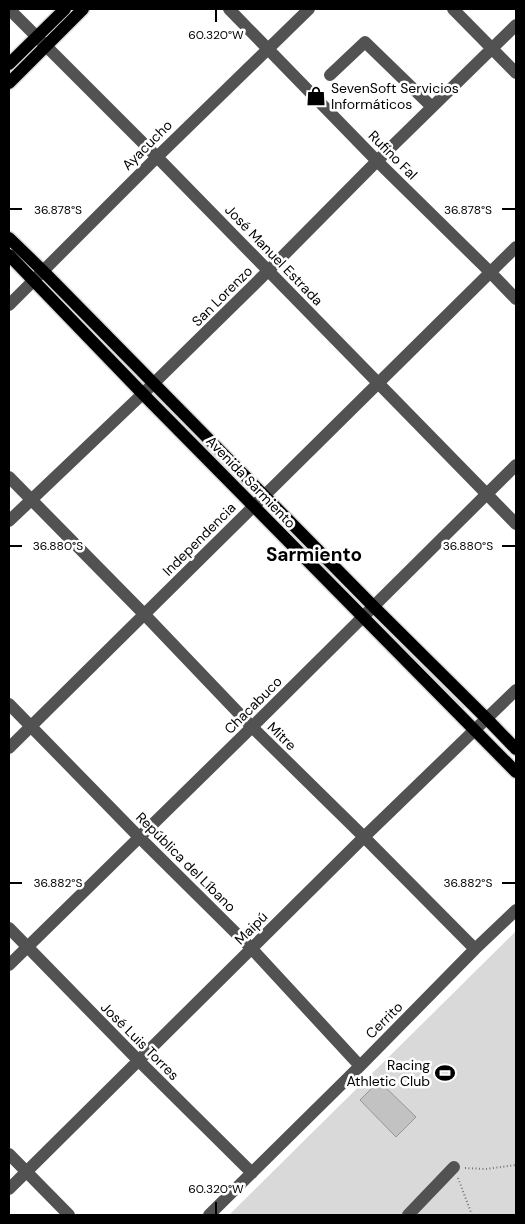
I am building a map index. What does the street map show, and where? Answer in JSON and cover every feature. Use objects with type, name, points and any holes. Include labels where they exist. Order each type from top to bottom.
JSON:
[{"type":"main road","points":[[9,83],[65,9]]},
{"type":"main road","points":[[9,64],[83,9]]},
{"type":"main road","name":"Avenida Sarmiento","points":[[9,238],[516,749]]},
{"type":"main road","name":"Avenida Sarmiento","points":[[9,255],[253,506],[516,772]]},
{"type":"street","name":"Rufino Fal","points":[[229,9],[516,300]]},
{"type":"street","name":"Ayacucho","points":[[9,305],[309,9]]},
{"type":"street","points":[[453,9],[516,73]]},
{"type":"street","name":"José Manuel Estrada","points":[[9,10],[157,157],[516,524]]},
{"type":"street","name":"San Lorenzo","points":[[9,521],[144,394],[516,25]]},
{"type":"street","points":[[330,75],[365,42],[432,107]]},
{"type":"street","name":"Independencia","points":[[9,748],[516,246]]},
{"type":"street","name":"Chacabuco","points":[[9,965],[252,727],[516,464]]},
{"type":"street","name":"Mitre","points":[[9,477],[252,727],[475,949]]},
{"type":"street","name":"Maipú","points":[[9,1189],[364,837],[516,690]]},
{"type":"street","name":"República del Líbano","points":[[9,704],[252,949],[360,1066]]},
{"type":"street","name":"Cerrito","points":[[209,1215],[516,910]]},
{"type":"street","name":"José Luis Torres","points":[[9,928],[252,1173]]},
{"type":"street","points":[[9,1154],[69,1215]]},
{"type":"street","points":[[408,1215],[454,1167]]},
{"type":"path","points":[[472,1215],[454,1167],[486,1169],[516,1165]]},
{"type":"shaded area","points":[[162,401],[249,490],[247,491],[160,402]]},
{"type":"shaded area","points":[[270,511],[357,600],[356,602],[268,513]]},
{"type":"shaded area","points":[[377,619],[465,708],[463,709]]},
{"type":"shaded area","name":"Racing Athletic Club","points":[[516,931],[516,1215],[229,1215]]},
{"type":"building","points":[[379,1081],[416,1117],[396,1137],[360,1100]]},
{"type":"place","name":"SevenSoft Servicios Informáticos","points":[[316,96]]},
{"type":"place","name":"Racing Athletic Club","points":[[445,1073]]},
{"type":"district","name":"Sarmiento","points":[[314,554]]}]
